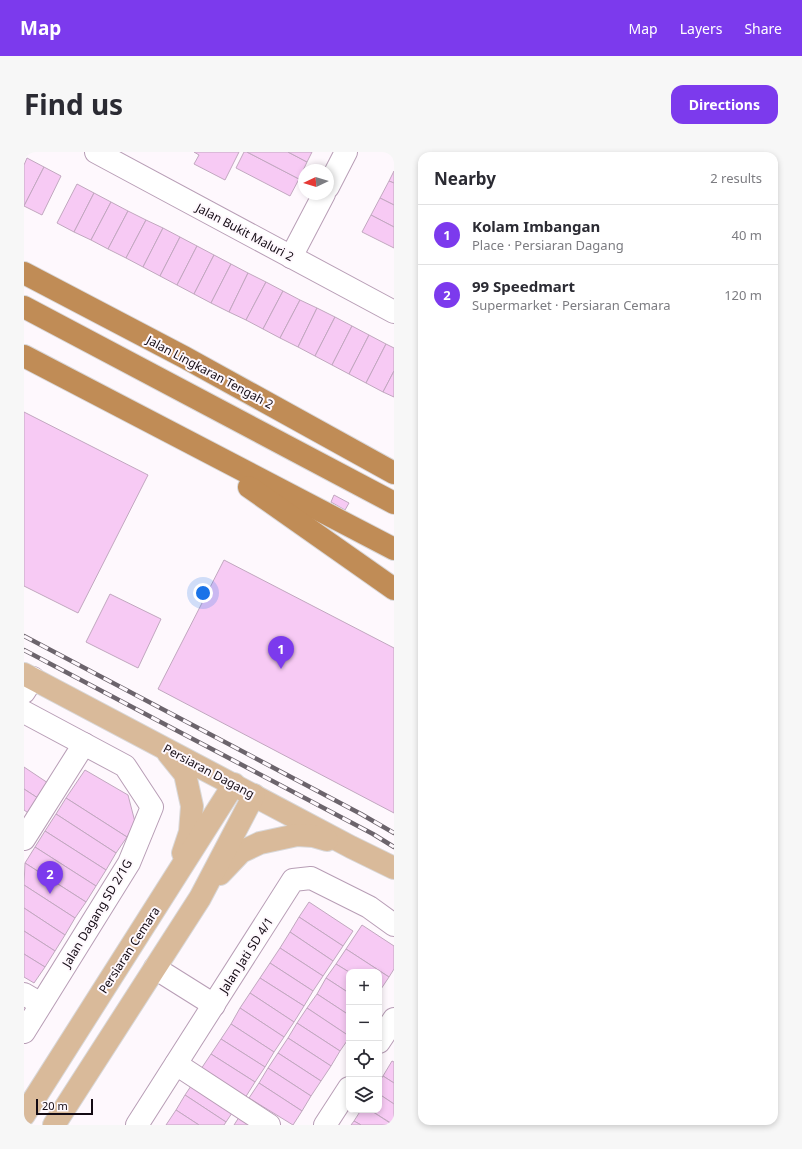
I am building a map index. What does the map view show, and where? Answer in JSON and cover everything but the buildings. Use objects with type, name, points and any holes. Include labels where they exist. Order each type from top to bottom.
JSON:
[{"type":"highway","name":"Jalan Lingkaran Tengah 2","points":[[24,274],[184,357],[394,473]]},
{"type":"highway","points":[[24,307],[394,503]]},
{"type":"highway","points":[[24,356],[394,550]]},
{"type":"highway","points":[[174,435],[394,589]]},
{"type":"main road","name":"Persiaran Dagang","points":[[27,681],[163,747],[351,847],[394,868]]},
{"type":"main road","points":[[163,747],[185,774],[192,806],[190,832],[175,878]]},
{"type":"main road","name":"Persiaran Cemara","points":[[24,1115],[234,784]]},
{"type":"main road","points":[[54,1125],[200,898],[254,795]]},
{"type":"main road","points":[[200,898],[241,852],[260,843],[297,835],[313,836],[351,847]]},
{"type":"street","name":"Jalan Bukit Maluri 2","points":[[96,152],[118,157],[291,257],[394,312]]},
{"type":"street","points":[[334,175],[346,152]]},
{"type":"street","points":[[291,257],[321,200]]},
{"type":"street","name":"Jalan Dagang SD 2/1G","points":[[24,712],[125,766],[152,807],[128,863],[32,999],[24,1032]]},
{"type":"street","points":[[24,839],[84,744]]},
{"type":"street","name":"Jalan Jati SD 4/1","points":[[137,1125],[293,880],[311,878],[369,907],[394,925]]},
{"type":"street","points":[[155,968],[214,1005]]},
{"type":"street","points":[[380,1041],[394,1019]]},
{"type":"street","points":[[176,1064],[269,1125]]},
{"type":"street","points":[[326,1125],[346,1093]]},
{"type":"railway","points":[[24,636],[361,814],[394,833]]},
{"type":"railway","points":[[24,650],[373,834],[394,847]]},
{"type":"place","name":"Kolam Imbangan","points":[[281,669]]},
{"type":"place","name":"99 Speedmart","points":[[50,894]]}]
